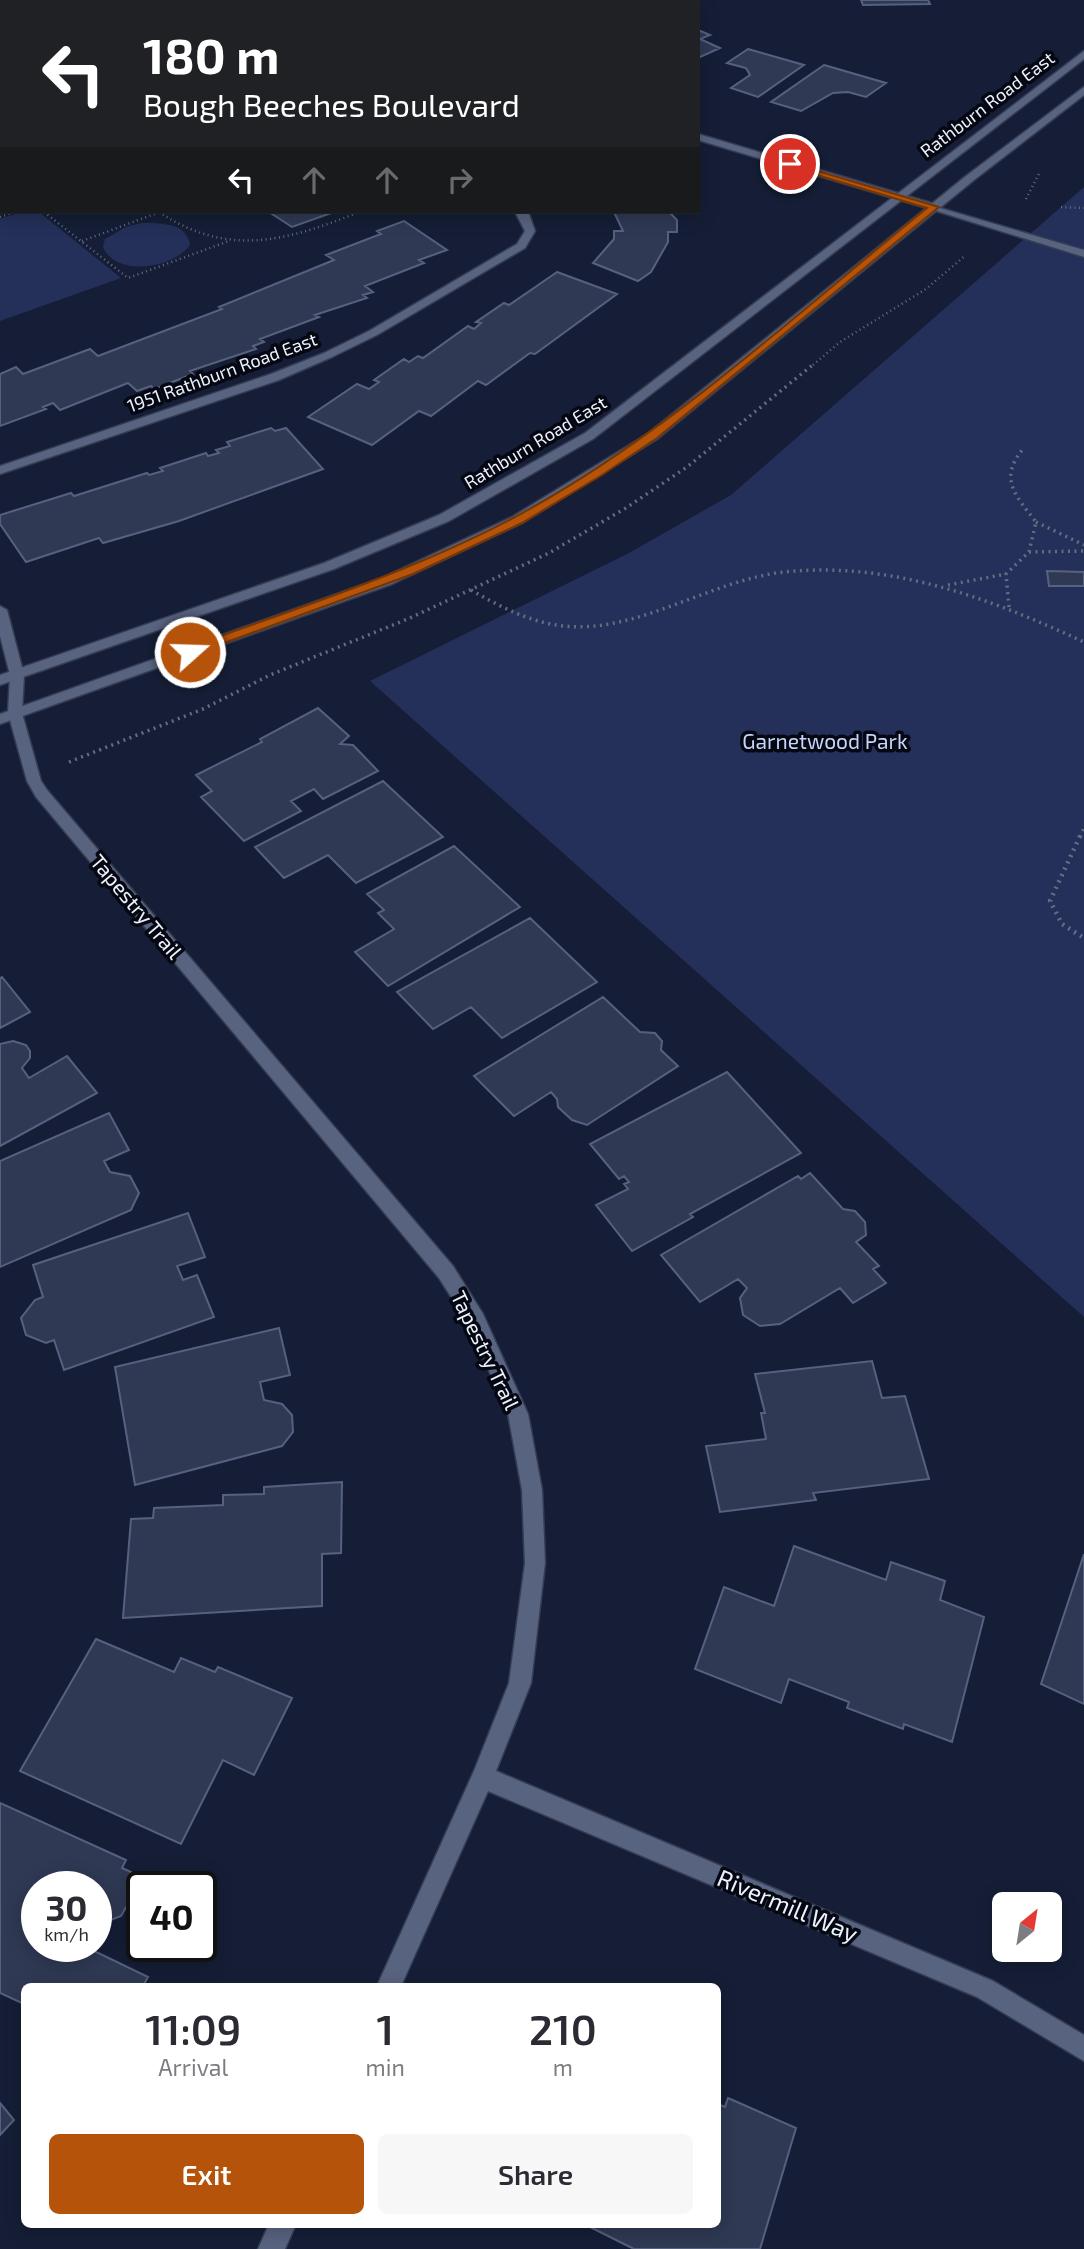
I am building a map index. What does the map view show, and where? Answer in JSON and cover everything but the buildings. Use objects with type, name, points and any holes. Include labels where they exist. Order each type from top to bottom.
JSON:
[{"type":"street","name":"Rathburn Road East","points":[[0,681],[254,594],[444,518],[589,436],[1084,54]]},
{"type":"street","points":[[8,716],[339,598],[429,562],[517,520],[653,436],[934,207],[1084,90]]},
{"type":"street","points":[[700,138],[1084,254]]},
{"type":"street","name":"1951 Rathburn Road East","points":[[0,470],[275,377],[373,333],[521,246],[530,231],[522,214]]},
{"type":"street","points":[[0,610],[17,675]]},
{"type":"street","name":"Tapestry Trail","points":[[17,675],[8,716],[41,793],[446,1272],[475,1320],[518,1414],[532,1490],[535,1563],[531,1616],[520,1683],[483,1777],[390,1983]]},
{"type":"street","name":"Rivermill Way","points":[[483,1777],[985,1989],[1084,2049]]},
{"type":"street","points":[[271,2249],[281,2228]]},
{"type":"path","points":[[47,214],[128,278],[229,241]]},
{"type":"path","points":[[81,241],[155,214]]},
{"type":"path","points":[[162,214],[173,223],[229,241],[267,242],[306,232],[354,214]]},
{"type":"path","points":[[1023,449],[1012,460],[1009,470],[1011,484],[1035,522],[1084,545]]},
{"type":"path","points":[[947,585],[1006,574],[1029,552],[1035,522]]},
{"type":"path","points":[[1029,552],[1084,551]]},
{"type":"path","points":[[429,562],[471,591],[510,611],[573,627],[618,621],[708,589],[752,577],[785,572],[836,571],[897,575],[947,585],[1009,607],[1084,642]]},
{"type":"path","points":[[1006,574],[1009,607]]},
{"type":"path","points":[[1084,828],[1050,901],[1055,916],[1067,930],[1084,938]]},
{"type":"green space","name":"Garnetwood Park","points":[[1084,187],[1084,1317],[370,681],[629,553],[731,495]]},
{"type":"green space","points":[[16,214],[41,214],[121,278],[0,321],[0,219]]},
{"type":"green space","points":[[141,223],[178,228],[188,237],[190,245],[182,253],[159,264],[132,266],[110,257],[103,247],[105,239],[126,227]]},
{"type":"route","points":[[190,652],[408,572],[517,520],[598,473],[653,436],[934,207],[790,164]]}]
